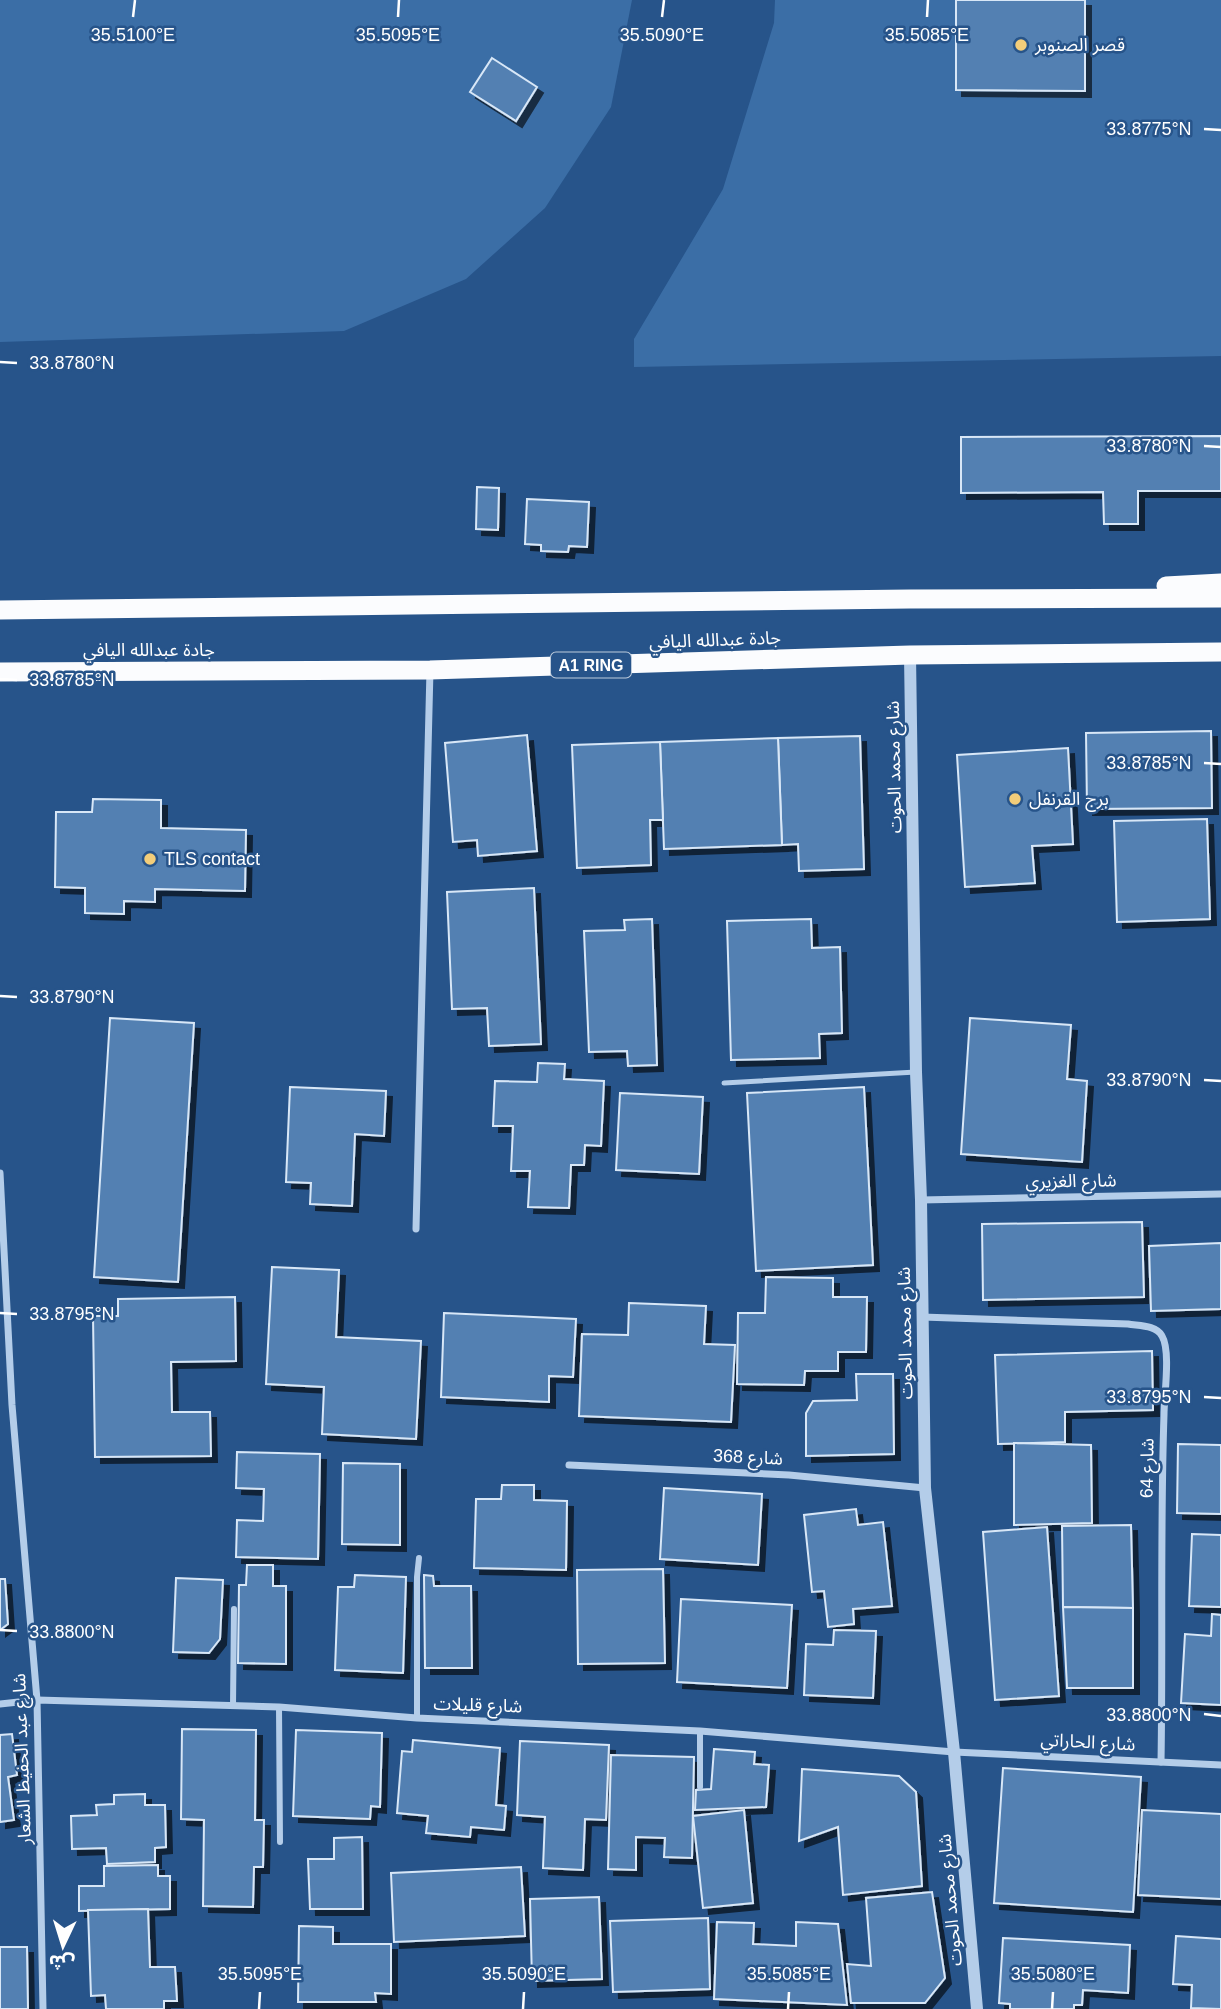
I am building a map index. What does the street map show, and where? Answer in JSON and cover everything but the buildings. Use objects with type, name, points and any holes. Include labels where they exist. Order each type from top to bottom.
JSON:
[{"type":"highway","points":[[910,599],[1221,583]]},
{"type":"highway","name":"جادة عبدالله اليافي","points":[[0,610],[1221,598]]},
{"type":"highway","name":"جادة عبدالله اليافي","points":[[0,672],[429,670],[910,655],[1221,654]]},
{"type":"street","name":"شارع محمد الحوت","points":[[910,655],[925,1488],[954,1752],[977,2009]]},
{"type":"street","points":[[416,1229],[429,670]]},
{"type":"street","name":"شارع عبد الحفيظ الشعار","points":[[0,1173],[12,1405],[37,1700],[43,2009]]},
{"type":"street","name":"شارع الغزيري","points":[[921,1200],[1221,1194]]},
{"type":"street","name":"شارع 64","points":[[922,1317],[1128,1324],[1155,1329],[1163,1336],[1167,1359],[1164,1414],[1161,1762]]},
{"type":"street","points":[[0,1405],[12,1405]]},
{"type":"street","name":"شارع 368","points":[[569,1465],[789,1475],[925,1488]]},
{"type":"street","points":[[417,1718],[419,1558]]},
{"type":"street","points":[[233,1706],[234,1609]]},
{"type":"street","name":"شارع قليلات","points":[[0,1704],[37,1700],[279,1707],[417,1718],[700,1731],[954,1752]]},
{"type":"street","points":[[279,1707],[280,1842]]},
{"type":"street","points":[[699,1787],[700,1731]]},
{"type":"street","name":"شارع الحاراتي","points":[[954,1752],[1221,1765]]},
{"type":"lane","points":[[724,1083],[916,1072]]},
{"type":"shaded area","points":[[0,0],[632,0],[611,107],[545,208],[466,279],[344,331],[0,342]]},
{"type":"shaded area","points":[[775,0],[1221,0],[1221,356],[634,367],[634,339],[723,189],[774,23]]},
{"type":"place","name":"قصر الصنوبر","points":[[1021,45]]},
{"type":"place","name":"برج القرنفل","points":[[1015,799]]},
{"type":"place","name":"TLS contact","points":[[150,859]]}]
